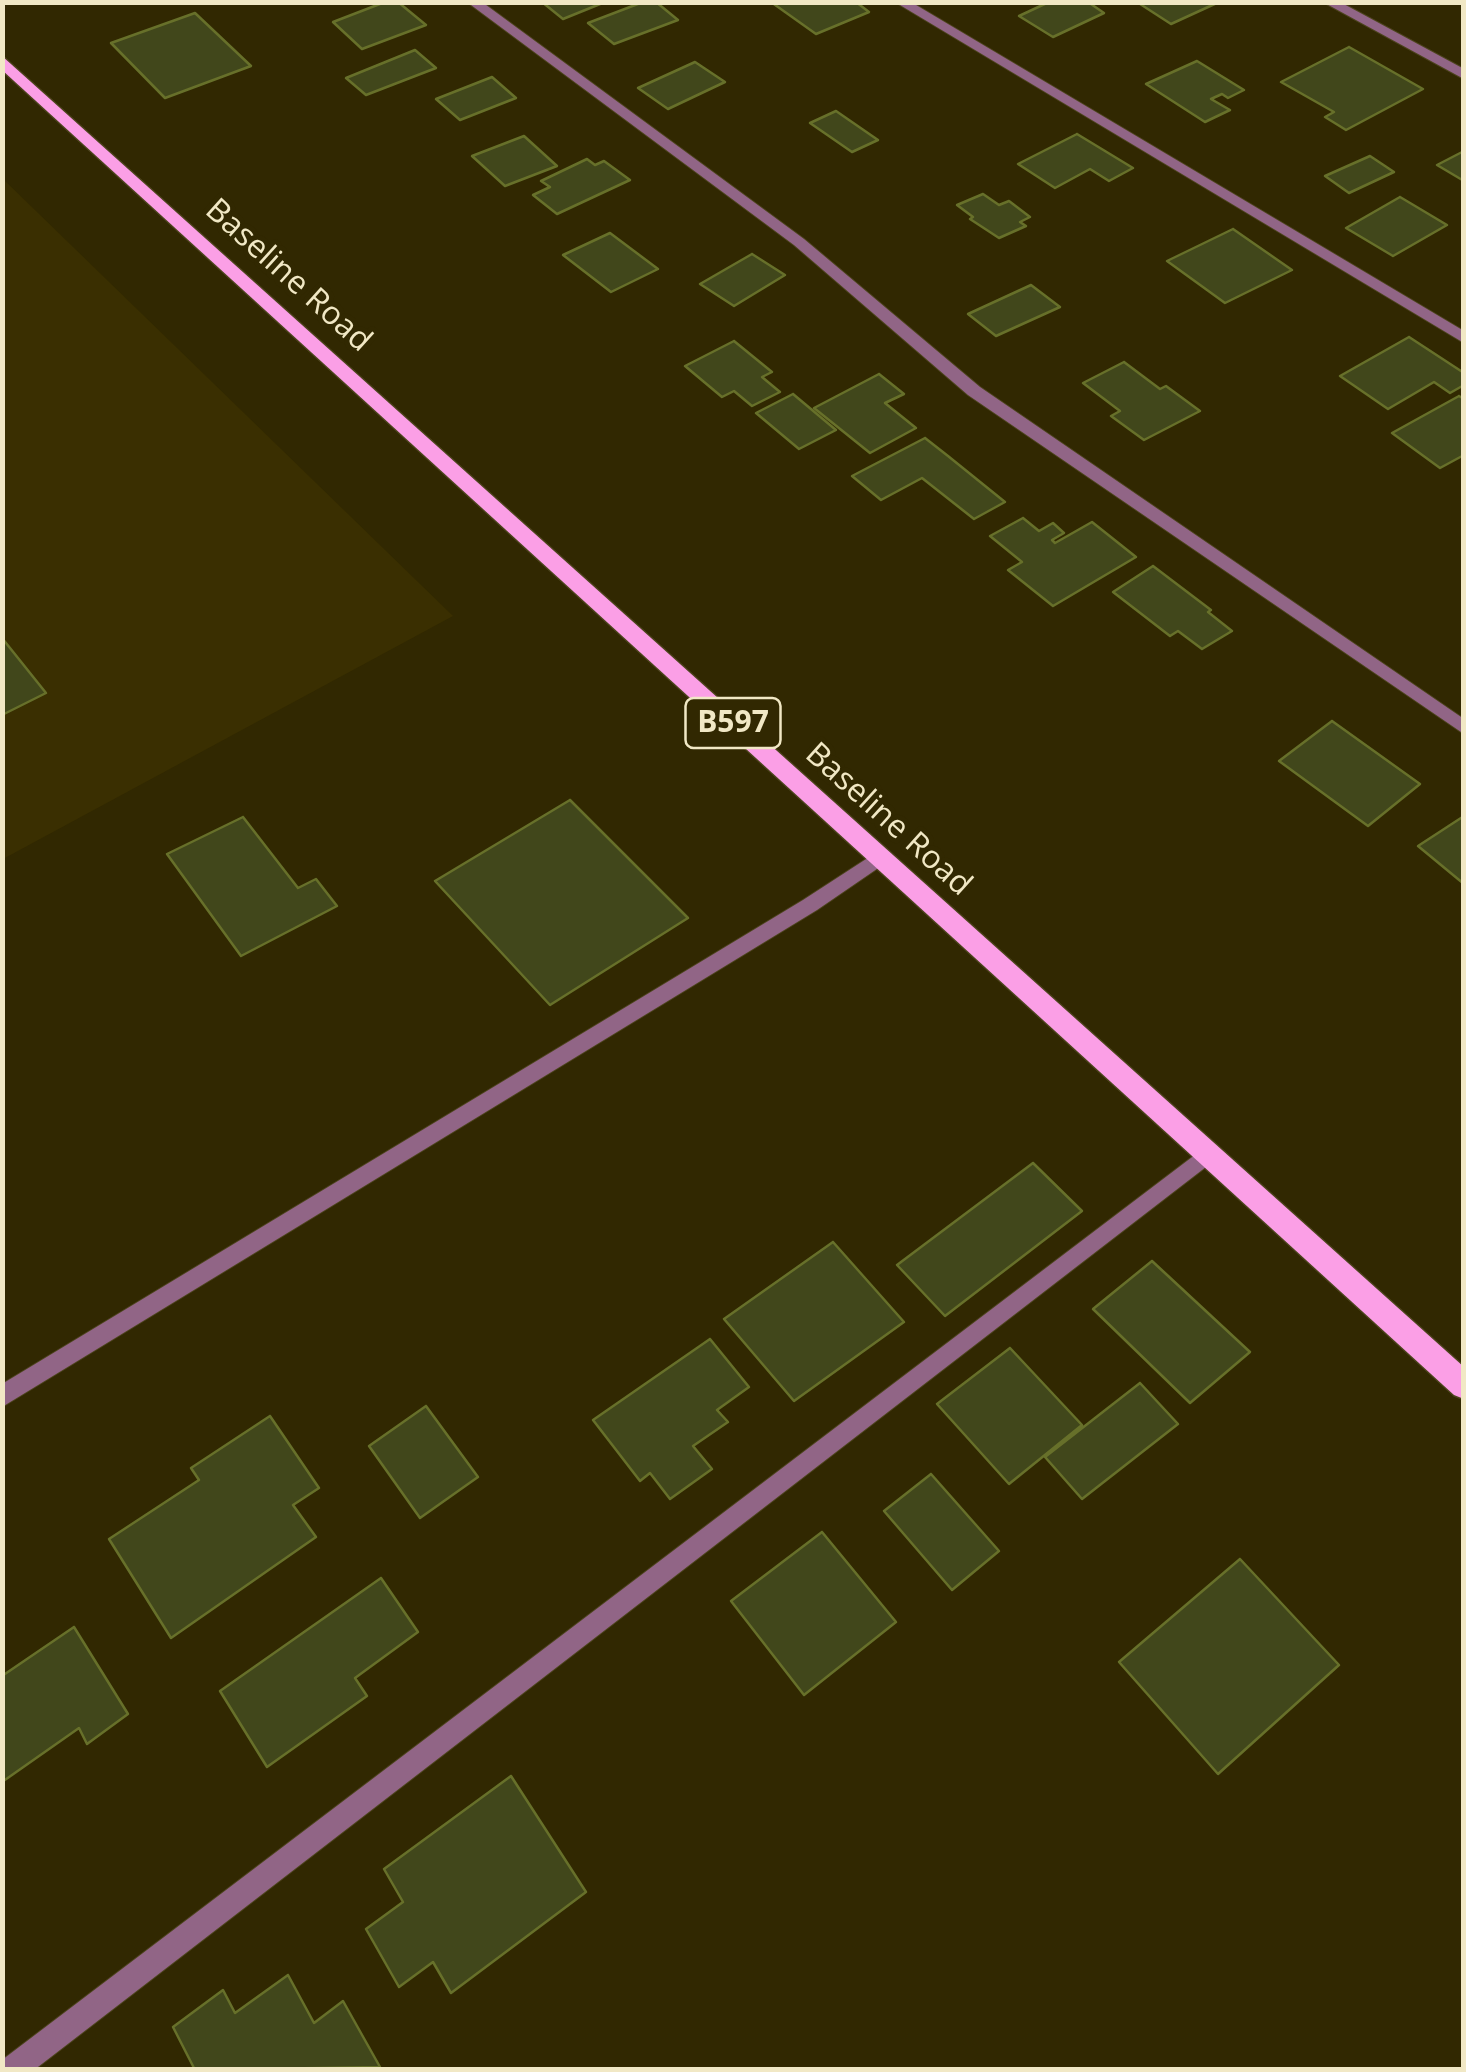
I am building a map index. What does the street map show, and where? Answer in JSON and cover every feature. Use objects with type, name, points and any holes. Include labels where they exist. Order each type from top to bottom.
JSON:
[{"type":"main road","name":"Baseline Road","points":[[2,60],[1464,1386]]},
{"type":"street","points":[[473,2],[799,242],[974,391],[1464,728]]},
{"type":"street","points":[[901,2],[1464,338]]},
{"type":"street","points":[[1329,2],[1464,75]]},
{"type":"street","points":[[2,1397],[810,905],[880,857]]},
{"type":"street","points":[[11,2070],[1208,1154]]},
{"type":"shaded area","points":[[2,178],[453,616],[3,859],[2,859]]},
{"type":"building","points":[[385,2],[398,2],[426,25],[362,49],[333,22]]},
{"type":"building","points":[[542,2],[605,2],[563,19]]},
{"type":"building","points":[[643,2],[656,2],[678,20],[614,44],[588,23]]},
{"type":"building","points":[[771,2],[856,2],[869,12],[816,34]]},
{"type":"building","points":[[1049,2],[1088,2],[1104,13],[1053,37],[1019,16]]},
{"type":"building","points":[[1137,2],[1219,2],[1171,24]]},
{"type":"building","points":[[195,13],[251,66],[165,98],[111,43]]},
{"type":"building","points":[[1349,47],[1423,89],[1346,130],[1325,117],[1334,112],[1281,82]]},
{"type":"building","points":[[415,50],[436,68],[366,95],[346,78]]},
{"type":"building","points":[[1197,61],[1244,90],[1228,98],[1222,94],[1211,99],[1230,110],[1205,122],[1146,84]]},
{"type":"building","points":[[695,62],[725,82],[668,109],[638,88]]},
{"type":"building","points":[[492,77],[516,98],[460,120],[436,99]]},
{"type":"building","points":[[836,111],[878,140],[852,152],[810,123]]},
{"type":"building","points":[[1077,134],[1133,168],[1109,181],[1090,169],[1055,188],[1018,164]]},
{"type":"building","points":[[524,136],[557,166],[505,186],[472,156]]},
{"type":"building","points":[[1464,151],[1464,181],[1437,165]]},
{"type":"building","points":[[1370,156],[1394,172],[1349,193],[1325,176]]},
{"type":"building","points":[[587,159],[595,165],[604,161],[630,180],[557,214],[533,195],[550,187],[541,181]]},
{"type":"building","points":[[983,194],[999,205],[1009,201],[1030,217],[1020,222],[1026,226],[999,238],[957,205]]},
{"type":"building","points":[[1400,197],[1447,225],[1393,256],[1346,228]]},
{"type":"building","points":[[1233,229],[1292,270],[1225,303],[1167,261]]},
{"type":"building","points":[[610,233],[658,269],[611,292],[563,255]]},
{"type":"building","points":[[752,254],[785,275],[734,306],[700,284]]},
{"type":"building","points":[[1031,285],[1060,307],[996,336],[968,314]]},
{"type":"building","points":[[1409,337],[1464,373],[1464,385],[1450,393],[1434,382],[1388,409],[1340,376]]},
{"type":"building","points":[[734,341],[772,372],[762,377],[780,392],[752,406],[734,391],[722,397],[685,366]]},
{"type":"building","points":[[1124,362],[1160,389],[1166,386],[1200,411],[1144,440],[1111,416],[1120,411],[1083,383]]},
{"type":"building","points":[[879,374],[904,394],[885,403],[916,428],[870,453],[814,408]]},
{"type":"building","points":[[793,394],[836,430],[799,449],[756,413]]},
{"type":"building","points":[[1459,396],[1464,399],[1464,455],[1440,468],[1392,433]]},
{"type":"building","points":[[925,438],[1005,502],[974,519],[922,478],[881,500],[852,476]]},
{"type":"building","points":[[1023,518],[1039,531],[1053,523],[1064,533],[1052,540],[1055,543],[1092,522],[1136,557],[1053,606],[1008,570],[1022,562],[990,536]]},
{"type":"building","points":[[1153,566],[1232,631],[1202,649],[1178,631],[1170,636],[1113,592]]},
{"type":"building","points":[[2,638],[46,693],[2,715]]},
{"type":"building","points":[[1332,721],[1420,784],[1368,826],[1279,761]]},
{"type":"building","points":[[570,800],[688,918],[550,1005],[435,881]]},
{"type":"building","points":[[1464,816],[1464,884],[1418,846]]},
{"type":"building","points":[[243,817],[298,888],[316,879],[337,906],[241,956],[167,854]]},
{"type":"building","points":[[1033,1163],[1082,1211],[945,1316],[897,1265]]},
{"type":"building","points":[[833,1242],[904,1322],[794,1401],[724,1319]]},
{"type":"building","points":[[1152,1261],[1250,1352],[1190,1403],[1093,1309]]},
{"type":"building","points":[[710,1339],[749,1387],[717,1410],[728,1422],[693,1446],[712,1469],[670,1499],[650,1473],[640,1481],[593,1420]]},
{"type":"building","points":[[1010,1348],[1082,1425],[1009,1484],[937,1404]]},
{"type":"building","points":[[1140,1383],[1178,1424],[1082,1499],[1045,1457]]},
{"type":"building","points":[[426,1406],[478,1477],[420,1518],[369,1446]]},
{"type":"building","points":[[270,1416],[319,1488],[293,1505],[316,1537],[171,1638],[109,1539],[199,1480],[191,1468]]},
{"type":"building","points":[[931,1474],[999,1551],[952,1590],[884,1511]]},
{"type":"building","points":[[822,1532],[896,1622],[804,1695],[731,1601]]},
{"type":"building","points":[[1240,1559],[1339,1665],[1218,1774],[1119,1662]]},
{"type":"building","points":[[381,1578],[418,1632],[355,1678],[367,1696],[267,1767],[220,1691]]},
{"type":"building","points":[[74,1627],[128,1714],[87,1744],[79,1728],[2,1782],[2,1676]]},
{"type":"building","points":[[511,1776],[586,1892],[451,1993],[433,1962],[399,1987],[366,1929],[403,1902],[384,1869]]},
{"type":"building","points":[[288,1975],[314,2023],[343,2001],[380,2067],[195,2070],[173,2027],[223,1990],[235,2013]]}]
